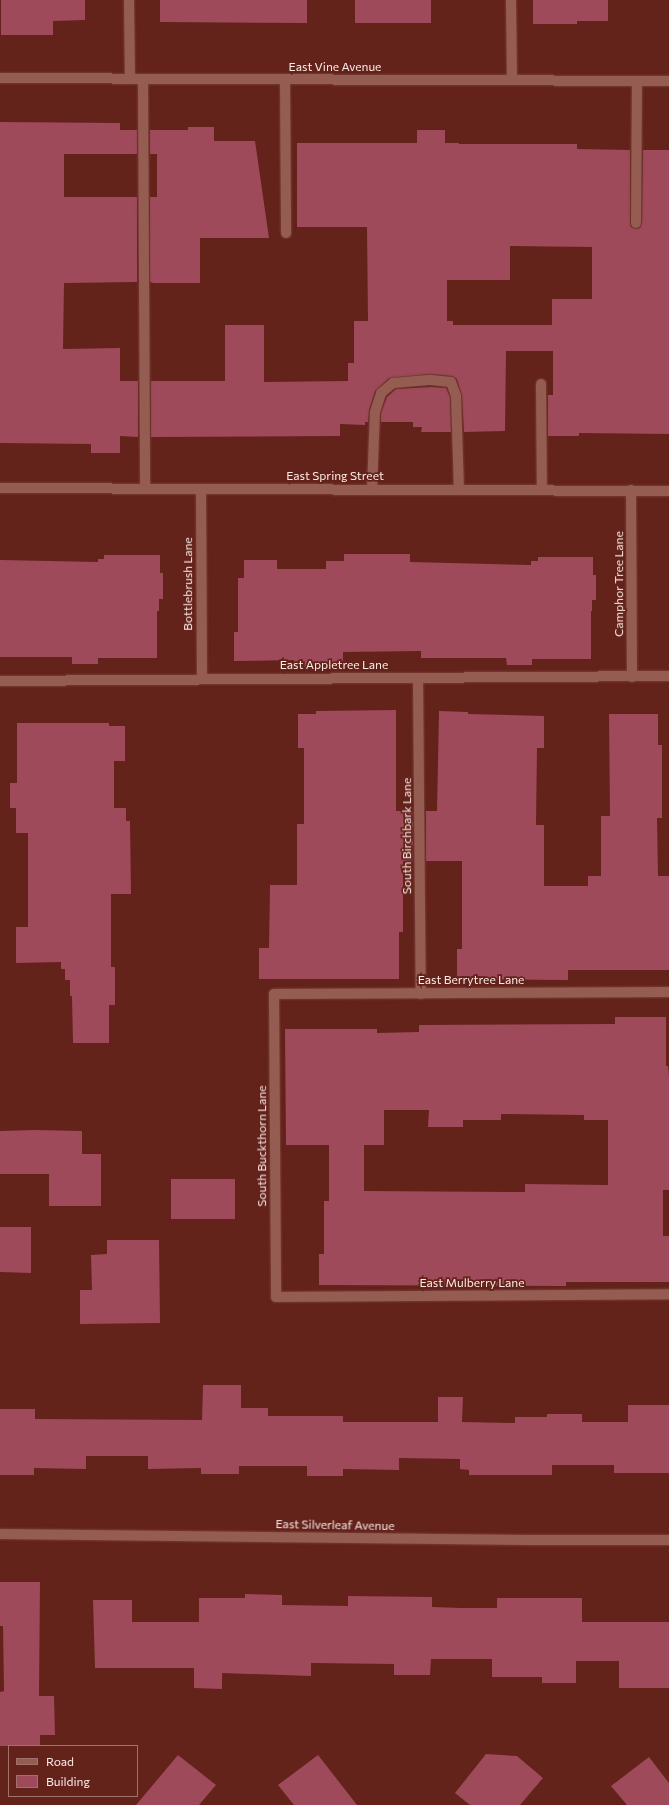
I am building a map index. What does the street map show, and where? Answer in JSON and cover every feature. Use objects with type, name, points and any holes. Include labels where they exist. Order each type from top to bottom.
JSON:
[{"type":"street","points":[[129,0],[130,78]]},
{"type":"street","points":[[511,0],[512,80]]},
{"type":"street","name":"East Vine Avenue","points":[[0,78],[669,81]]},
{"type":"street","points":[[143,78],[146,489]]},
{"type":"street","points":[[285,79],[286,233]]},
{"type":"street","points":[[636,223],[637,81]]},
{"type":"street","points":[[372,490],[375,412],[380,393],[393,383],[431,380],[451,382],[456,396],[459,490]]},
{"type":"street","points":[[540,384],[542,490]]},
{"type":"street","name":"East Spring Street","points":[[0,488],[669,490]]},
{"type":"street","name":"Bottlebrush Lane","points":[[201,489],[202,679]]},
{"type":"street","name":"Camphor Tree Lane","points":[[631,490],[632,676]]},
{"type":"street","name":"East Appletree Lane","points":[[0,681],[669,676]]},
{"type":"street","name":"South Birchbark Lane","points":[[418,678],[421,994]]},
{"type":"street","name":"East Berrytree Lane","points":[[274,994],[669,992]]},
{"type":"street","name":"South Buckthorn Lane","points":[[274,994],[276,1297]]},
{"type":"street","name":"East Mulberry Lane","points":[[276,1297],[669,1294]]},
{"type":"street","name":"East Silverleaf Avenue","points":[[0,1534],[529,1540],[669,1540]]},
{"type":"building","points":[[1,0],[85,0],[85,20],[53,21],[53,35],[1,35]]},
{"type":"building","points":[[160,0],[307,0],[307,23],[160,22]]},
{"type":"building","points":[[355,0],[431,0],[431,23],[355,23]]},
{"type":"building","points":[[533,0],[608,0],[608,21],[577,21],[577,24],[533,24]]},
{"type":"building","points":[[0,122],[120,123],[120,130],[137,130],[137,154],[64,154],[64,197],[137,197],[137,282],[64,283],[63,349],[120,348],[120,381],[138,381],[138,437],[120,436],[120,453],[91,453],[91,444],[0,443]]},
{"type":"building","points":[[188,127],[214,127],[214,141],[255,141],[269,238],[200,238],[200,283],[153,283],[150,282],[150,197],[157,197],[157,154],[150,154],[150,130],[188,130]]},
{"type":"building","points":[[417,130],[445,130],[445,143],[577,144],[577,149],[630,150],[630,223],[631,227],[636,229],[640,228],[642,223],[643,150],[669,150],[669,434],[579,433],[579,436],[548,436],[548,395],[553,395],[553,351],[506,351],[505,431],[464,432],[462,396],[457,379],[452,376],[430,374],[389,378],[375,391],[369,410],[368,422],[365,422],[365,425],[340,424],[340,436],[151,437],[151,381],[225,381],[225,325],[264,325],[264,382],[348,381],[348,363],[354,363],[354,321],[368,321],[367,227],[297,227],[297,143],[417,143]],"holes":[[[510,246],[592,247],[592,299],[552,299],[552,325],[453,325],[453,321],[447,321],[447,280],[510,280]]]},
{"type":"building","points":[[431,387],[446,388],[450,397],[451,432],[421,432],[422,427],[413,427],[413,422],[381,422],[381,413],[387,397],[396,389]]},
{"type":"building","points":[[344,554],[410,554],[410,562],[531,565],[531,561],[538,561],[538,557],[593,557],[593,575],[596,575],[596,600],[592,600],[591,611],[591,659],[532,659],[532,665],[507,665],[506,658],[421,658],[421,651],[343,652],[343,662],[319,662],[319,668],[294,668],[294,660],[234,661],[234,632],[238,632],[238,578],[244,578],[244,560],[277,560],[277,569],[326,569],[326,561],[344,561]]},
{"type":"building","points":[[104,555],[160,555],[160,573],[163,573],[163,599],[159,599],[159,611],[157,611],[157,658],[98,658],[98,664],[72,664],[72,657],[0,657],[0,560],[98,562],[98,559],[104,559]]},
{"type":"building","points":[[396,710],[396,811],[413,811],[413,861],[403,861],[403,932],[399,932],[399,979],[259,979],[259,948],[269,948],[270,885],[297,885],[297,824],[304,824],[304,748],[298,748],[298,714],[316,714],[316,711]]},
{"type":"building","points":[[439,711],[468,712],[468,714],[544,716],[544,748],[537,748],[536,825],[544,825],[544,886],[588,886],[588,876],[601,876],[601,816],[610,816],[609,714],[658,714],[658,745],[662,745],[662,818],[657,818],[658,876],[669,876],[669,970],[568,970],[568,980],[457,979],[457,949],[462,949],[462,861],[426,861],[426,811],[437,811]]},
{"type":"building","points":[[17,723],[109,723],[109,726],[125,726],[125,761],[114,761],[114,808],[126,808],[126,821],[130,821],[131,894],[111,894],[111,967],[115,967],[115,1005],[109,1005],[109,1043],[73,1043],[72,996],[70,996],[70,980],[65,980],[65,969],[61,969],[61,962],[16,963],[16,927],[28,927],[28,833],[16,833],[16,808],[10,808],[10,783],[17,783]]},
{"type":"building","points":[[615,1017],[666,1017],[666,1066],[668,1066],[669,1077],[669,1190],[663,1190],[663,1236],[669,1236],[669,1282],[566,1282],[566,1286],[319,1285],[319,1254],[324,1254],[324,1201],[329,1201],[329,1145],[286,1145],[285,1029],[377,1029],[377,1033],[419,1032],[419,1025],[615,1024]],"holes":[[[384,1110],[429,1110],[428,1127],[463,1127],[463,1120],[501,1120],[501,1114],[584,1115],[584,1120],[608,1120],[608,1185],[525,1184],[525,1192],[364,1191],[364,1145],[384,1145]]]},
{"type":"building","points":[[0,1131],[82,1131],[82,1154],[101,1154],[101,1206],[49,1206],[49,1174],[0,1174]]},
{"type":"building","points":[[171,1179],[235,1179],[235,1219],[171,1219]]},
{"type":"building","points":[[0,1227],[31,1227],[31,1273],[0,1272]]},
{"type":"building","points":[[107,1240],[159,1240],[160,1323],[80,1324],[80,1290],[92,1290],[91,1255],[107,1254]]},
{"type":"building","points":[[203,1385],[241,1385],[241,1408],[268,1408],[268,1416],[343,1416],[343,1422],[438,1422],[438,1397],[463,1397],[462,1422],[515,1423],[515,1417],[547,1417],[547,1414],[582,1414],[582,1422],[628,1422],[628,1405],[669,1405],[669,1473],[614,1473],[614,1465],[552,1465],[552,1475],[469,1475],[469,1470],[460,1469],[460,1459],[399,1458],[399,1470],[343,1469],[343,1476],[307,1476],[307,1466],[239,1466],[239,1474],[201,1474],[201,1468],[148,1469],[148,1456],[86,1456],[86,1469],[34,1468],[34,1475],[0,1475],[0,1409],[35,1409],[35,1419],[202,1420]]},
{"type":"building","points":[[0,1582],[40,1582],[39,1696],[54,1696],[55,1735],[40,1735],[40,1745],[0,1746],[0,1692],[4,1691],[3,1626],[0,1626]]},
{"type":"building","points":[[245,1594],[282,1595],[282,1605],[348,1606],[348,1596],[432,1597],[432,1607],[461,1608],[497,1608],[497,1598],[582,1598],[582,1622],[669,1622],[669,1688],[619,1688],[619,1661],[576,1661],[576,1683],[542,1683],[542,1677],[492,1677],[492,1659],[431,1659],[430,1675],[394,1675],[394,1664],[311,1663],[311,1676],[222,1673],[222,1689],[194,1688],[194,1668],[95,1668],[93,1600],[132,1600],[132,1622],[199,1622],[199,1598],[245,1598]]},
{"type":"building","points":[[486,1754],[517,1756],[543,1778],[520,1805],[470,1805],[455,1793]]},
{"type":"building","points":[[178,1755],[216,1785],[199,1805],[136,1805]]},
{"type":"building","points":[[318,1755],[357,1805],[294,1805],[278,1785]]},
{"type":"building","points":[[649,1757],[669,1783],[669,1805],[627,1805],[611,1786]]}]
